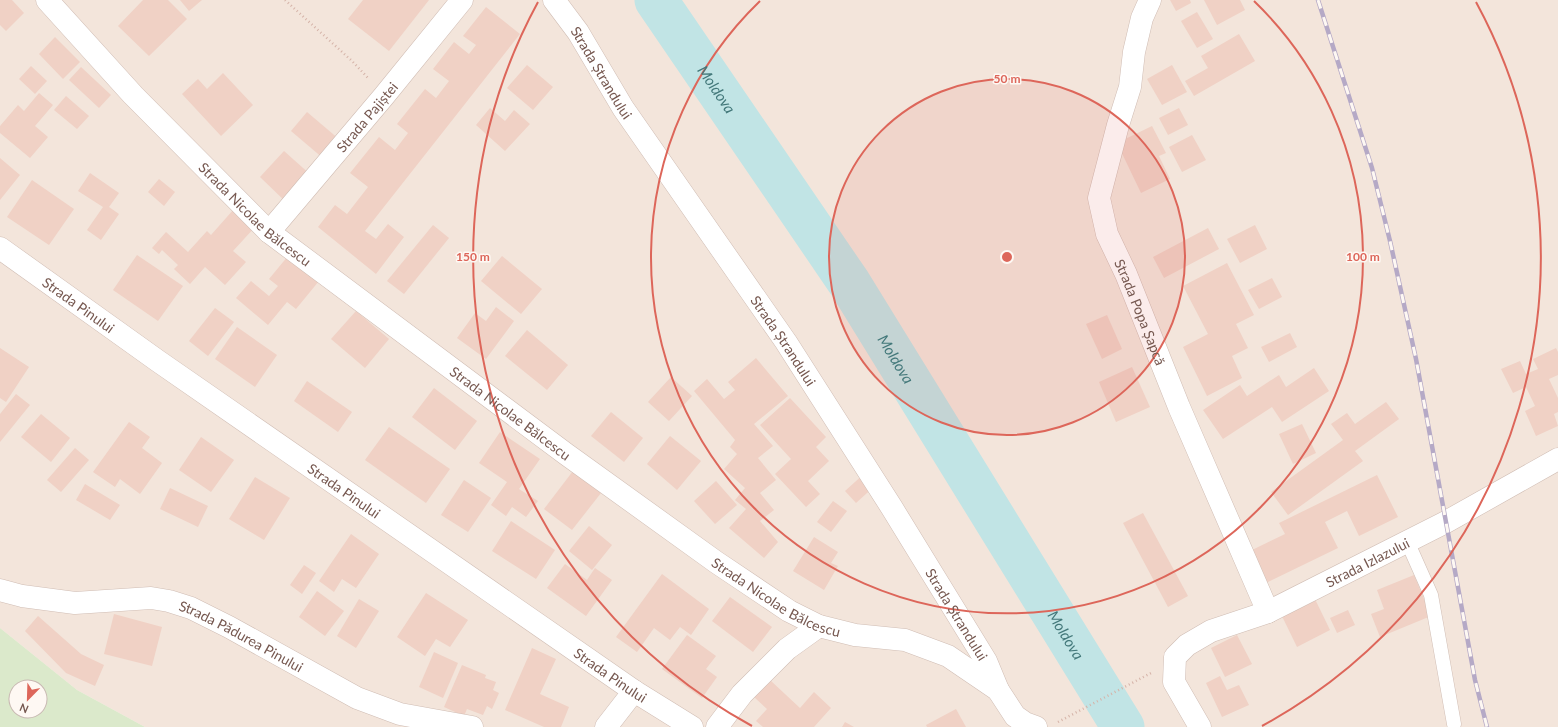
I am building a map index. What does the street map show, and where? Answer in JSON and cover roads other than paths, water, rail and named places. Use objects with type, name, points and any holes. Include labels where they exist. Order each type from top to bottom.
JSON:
[{"type":"street","name":"Strada Nicolae Bălcescu","points":[[47,0],[133,95],[269,232],[566,454],[710,558],[789,611],[819,626],[854,635],[905,640],[948,656],[998,690],[1015,716],[1025,723],[1044,726]]},
{"type":"street","name":"Strada Pajiștei","points":[[269,232],[384,96],[462,0]]},
{"type":"street","name":"Strada Ștrandului","points":[[554,0],[578,32],[623,108],[786,342],[892,508],[986,661],[998,690]]},
{"type":"street","name":"Strada Popa Șapcă","points":[[1150,0],[1142,18],[1134,52],[1130,87],[1118,125],[1099,198],[1107,234],[1126,274],[1179,406],[1268,612]]},
{"type":"street","name":"Strada Pinului","points":[[0,248],[158,361],[634,691],[692,727]]},
{"type":"street","name":"Strada Izlazului","points":[[1200,727],[1174,682],[1175,657],[1187,646],[1211,631],[1268,612],[1446,522],[1558,460]]},
{"type":"street","name":"Strada Pădurea Pinului","points":[[0,590],[22,596],[75,603],[151,598],[169,601],[191,608],[229,627],[358,698],[400,714],[472,727]]},
{"type":"street","points":[[717,727],[742,694],[787,649],[819,626]]},
{"type":"street","points":[[606,727],[634,691]]},
{"type":"lane","points":[[1407,541],[1431,595],[1454,724]]},
{"type":"waterway","name":"Moldova","points":[[656,0],[850,284],[1123,727]]},
{"type":"railway","points":[[1318,0],[1372,168],[1390,241],[1416,359],[1475,680],[1487,727]]}]
